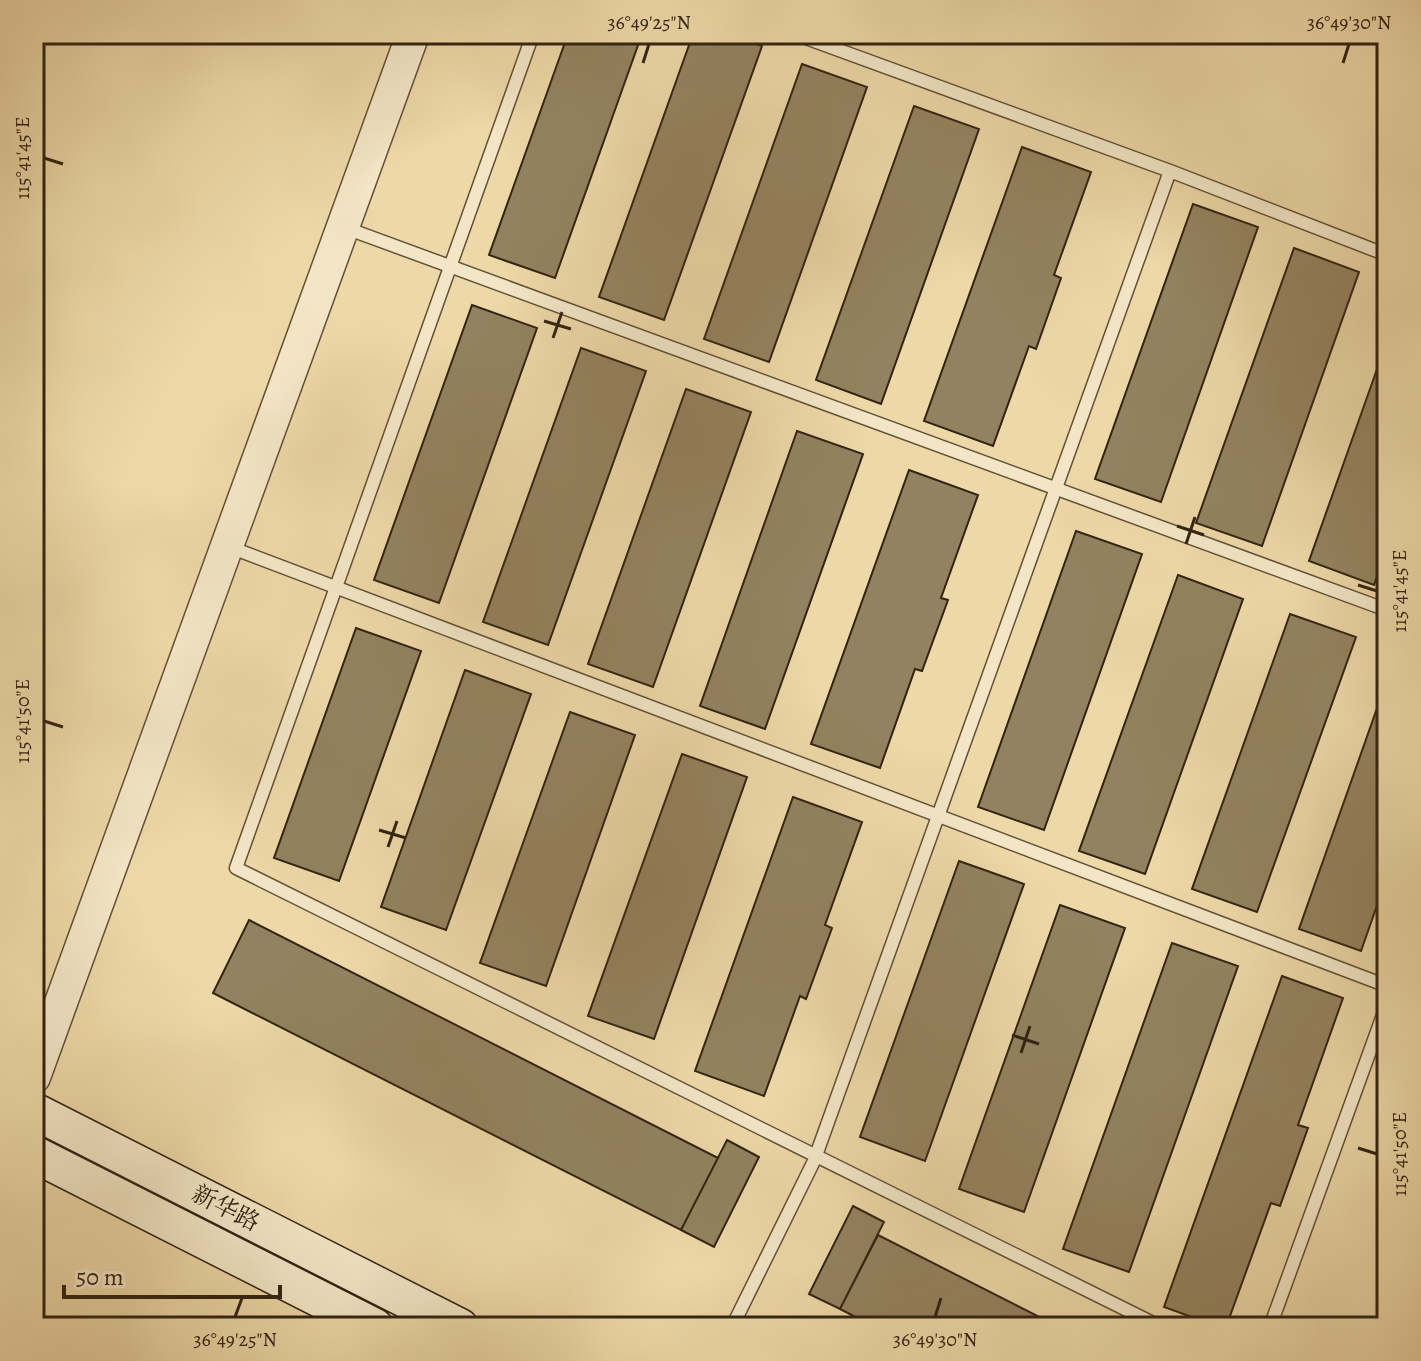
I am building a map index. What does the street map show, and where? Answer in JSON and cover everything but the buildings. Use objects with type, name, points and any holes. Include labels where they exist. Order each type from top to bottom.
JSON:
[{"type":"main road","name":"新华路","points":[[34,1111],[460,1327]]},
{"type":"main road","name":"新华路","points":[[34,1154],[375,1327]]},
{"type":"street","points":[[34,1077],[413,34]]},
{"type":"lane","points":[[533,34],[236,868],[1161,1327]]},
{"type":"lane","points":[[795,34],[1170,171],[1387,255]]},
{"type":"lane","points":[[732,1327],[816,1156],[1170,171]]},
{"type":"lane","points":[[343,227],[1387,610]]},
{"type":"lane","points":[[227,546],[1387,986]]},
{"type":"lane","points":[[1270,1327],[1387,1004]]}]
